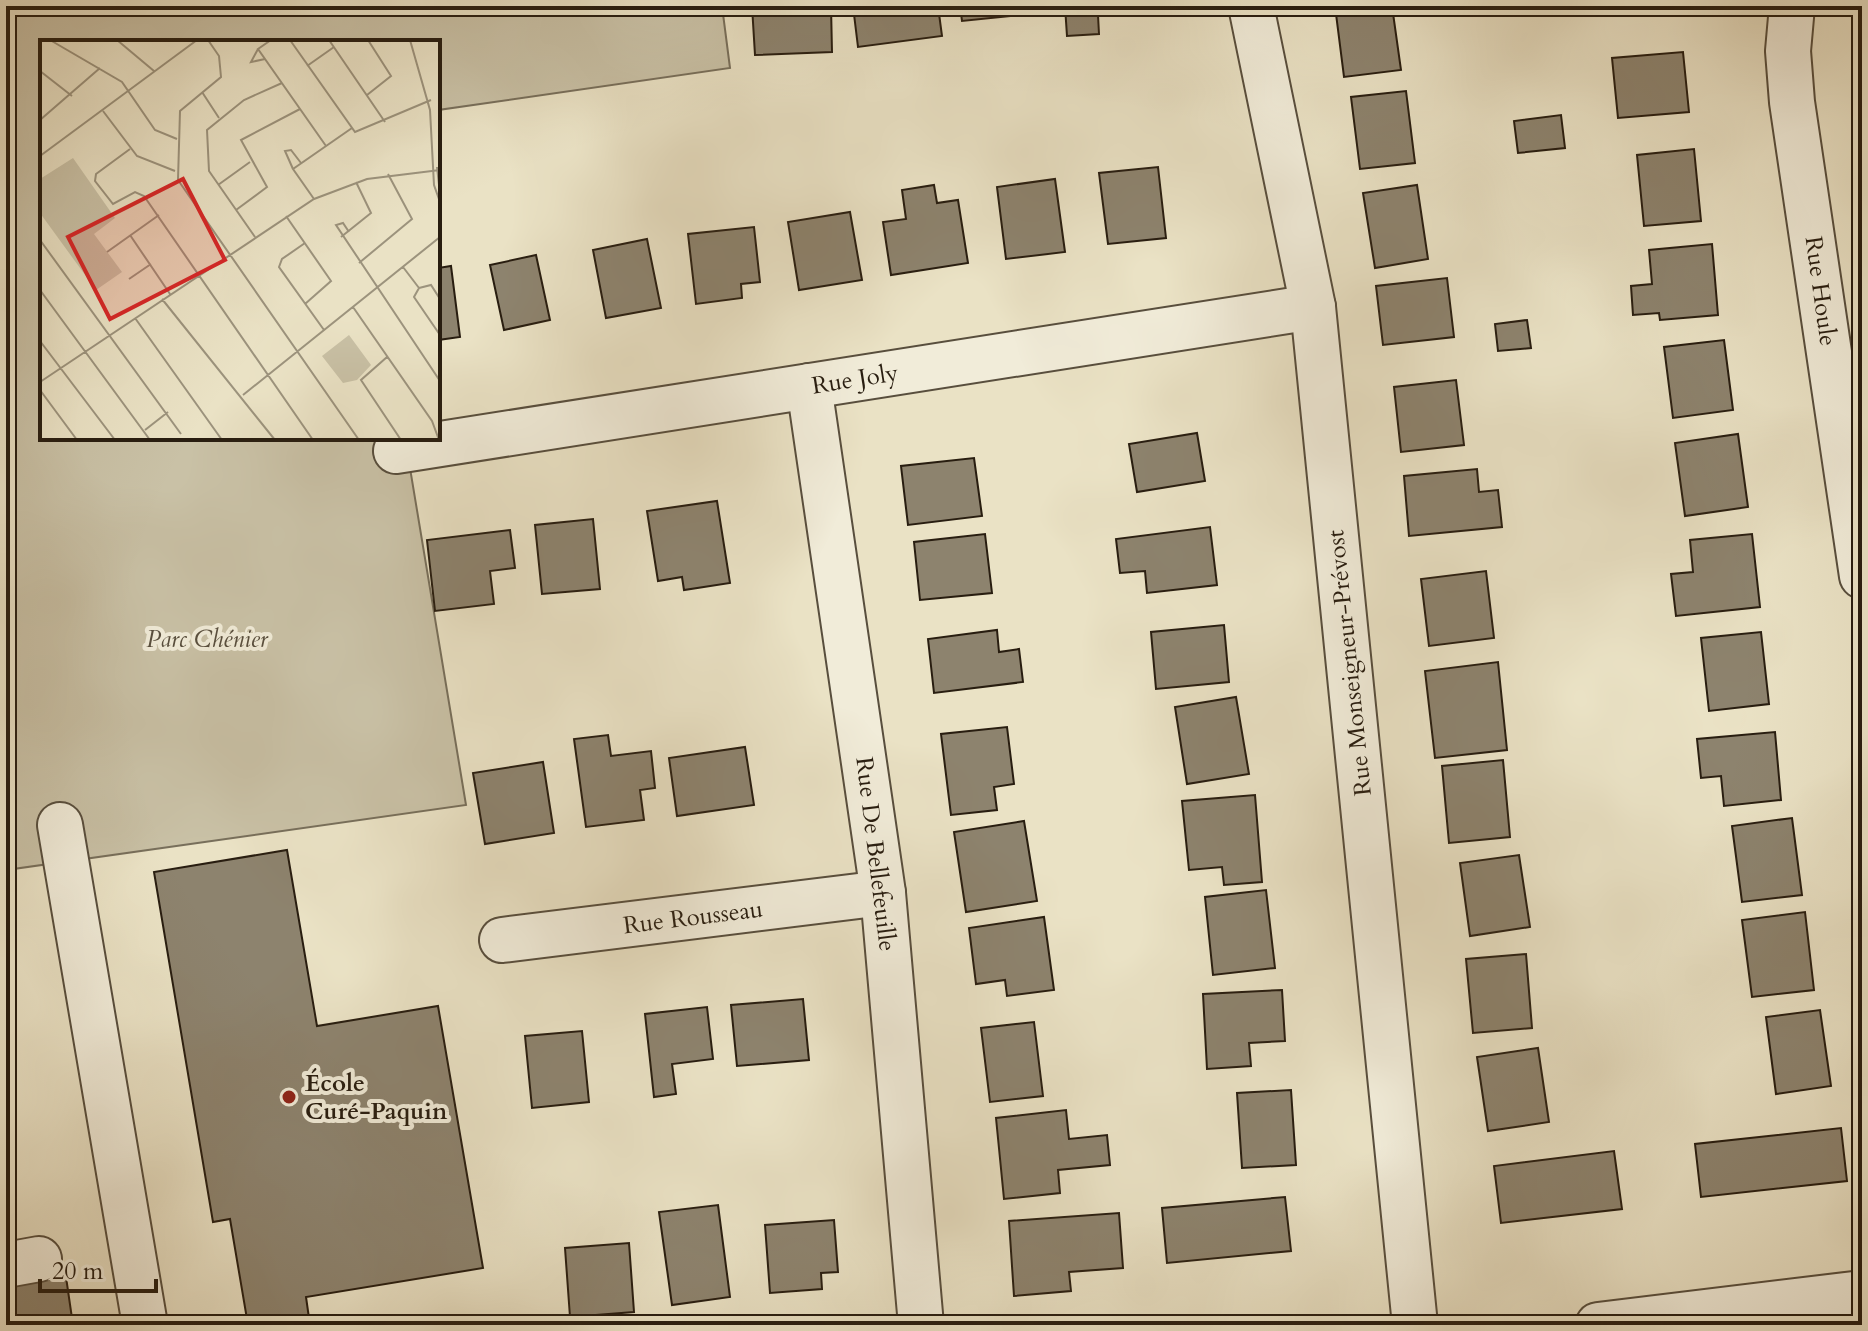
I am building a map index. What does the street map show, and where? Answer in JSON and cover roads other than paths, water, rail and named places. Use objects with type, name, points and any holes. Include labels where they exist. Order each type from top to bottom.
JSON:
[{"type":"street","name":"Rue Monseigneur-Prévost","points":[[1251,6],[1313,307],[1415,1325]]},
{"type":"street","name":"Rue Houle","points":[[1792,6],[1788,51],[1792,102],[1862,576]]},
{"type":"street","name":"Rue Joly","points":[[396,451],[1313,307]]},
{"type":"street","name":"Rue De Bellefeuille","points":[[809,386],[883,893],[921,1325]]},
{"type":"street","points":[[60,825],[145,1325]]},
{"type":"street","name":"Rue Rousseau","points":[[502,940],[883,893]]},
{"type":"street","points":[[1598,1325],[1862,1293]]},
{"type":"place","name":"École Curé-Paquin","points":[[289,1097]]},
{"type":"park label","name":"Parc Chénier","points":[[207,639]]}]
